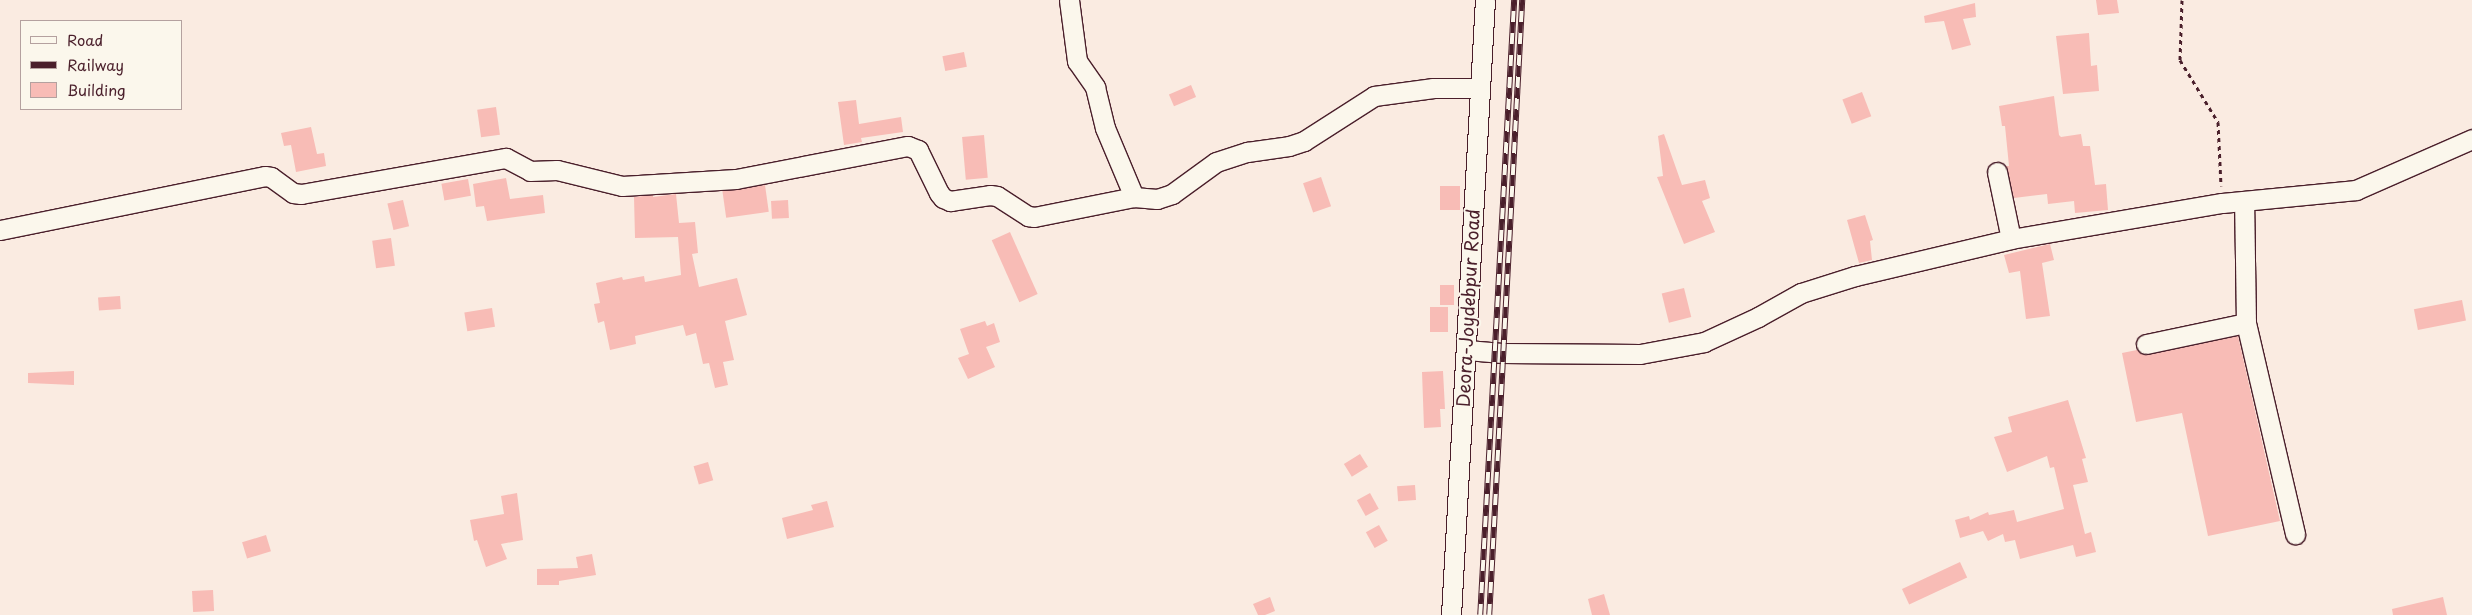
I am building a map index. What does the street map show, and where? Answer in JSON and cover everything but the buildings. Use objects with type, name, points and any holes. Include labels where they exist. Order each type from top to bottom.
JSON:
[{"type":"street","points":[[1069,0],[1077,61],[1095,87],[1104,128],[1134,197]]},
{"type":"street","name":"Deora-Joydebpur Road","points":[[1451,615],[1485,0]]},
{"type":"street","points":[[0,230],[265,176],[271,176],[292,193],[300,194],[506,158],[524,170],[557,170],[622,186],[736,179],[908,146],[918,150],[939,193],[950,201],[990,195],[997,196],[1028,216],[1034,217],[1134,197],[1157,199],[1172,194],[1216,162],[1232,155],[1298,144],[1374,96],[1433,88],[1479,88]]},
{"type":"street","points":[[1467,350],[1502,353],[1640,354],[1704,342],[1758,317],[1801,293],[1855,276],[2011,239],[2222,203],[2362,189],[2472,139]]},
{"type":"street","points":[[1997,172],[2011,239]]},
{"type":"street","points":[[2244,201],[2246,323],[2295,534]]},
{"type":"street","points":[[2146,344],[2246,323]]},
{"type":"path","points":[[2182,0],[2180,60],[2218,122],[2222,203]]},
{"type":"railway","points":[[1480,615],[1514,0]]},
{"type":"railway","points":[[1489,615],[1522,0]]}]
